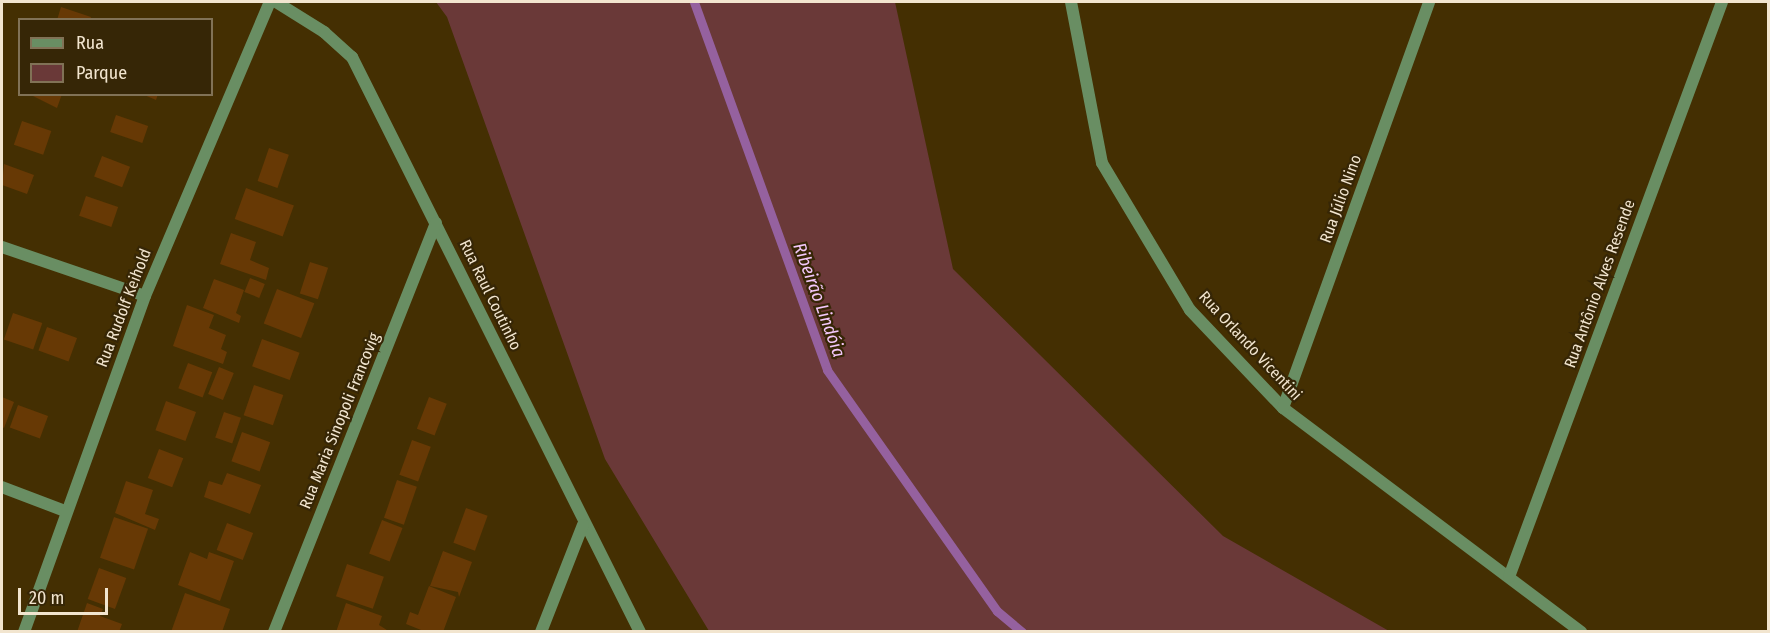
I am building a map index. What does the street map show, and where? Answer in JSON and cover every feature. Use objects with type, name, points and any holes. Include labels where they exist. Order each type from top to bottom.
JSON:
[{"type":"street","name":"Rua Rudolf Keihold","points":[[24,632],[65,511],[145,296],[270,2]]},
{"type":"street","name":"Rua Raul Coutinho","points":[[276,2],[324,32],[352,57],[436,223],[583,525],[640,632]]},
{"type":"street","name":"Rua Orlando Vicentini","points":[[1071,2],[1102,163],[1190,310],[1283,408],[1581,632]]},
{"type":"street","name":"Rua Júlio Nino","points":[[1283,408],[1429,2]]},
{"type":"street","name":"Rua Antônio Alves Resende","points":[[1509,577],[1722,2]]},
{"type":"street","name":"Rua Maria Sinopoli Francovig","points":[[274,632],[436,223]]},
{"type":"street","points":[[2,247],[145,296]]},
{"type":"street","points":[[2,487],[65,511]]},
{"type":"street","points":[[541,632],[583,525]]},
{"type":"green space","points":[[436,2],[895,2],[953,269],[1223,536],[1389,631],[709,631],[605,459],[447,17]]},
{"type":"building","points":[[61,7],[91,17],[91,18],[58,18]]},
{"type":"building","points":[[33,96],[61,96],[57,108]]},
{"type":"building","points":[[116,115],[148,126],[142,143],[110,132]]},
{"type":"building","points":[[22,121],[51,131],[43,155],[14,145]]},
{"type":"building","points":[[269,148],[289,155],[277,188],[258,181]]},
{"type":"building","points":[[102,156],[130,167],[122,187],[94,177]]},
{"type":"building","points":[[4,164],[34,175],[27,194],[2,185]]},
{"type":"building","points":[[246,188],[294,205],[283,236],[235,219]]},
{"type":"building","points":[[86,196],[118,207],[111,227],[79,216]]},
{"type":"building","points":[[231,233],[256,242],[250,260],[269,268],[266,280],[220,264]]},
{"type":"building","points":[[310,262],[328,268],[318,299],[300,293]]},
{"type":"building","points":[[250,278],[265,284],[259,298],[244,292]]},
{"type":"building","points":[[214,279],[244,290],[236,313],[241,316],[239,323],[203,308]]},
{"type":"building","points":[[277,289],[314,303],[301,338],[264,324]]},
{"type":"building","points":[[187,305],[214,315],[209,328],[226,335],[221,349],[227,352],[223,364],[173,346]]},
{"type":"building","points":[[13,313],[42,323],[33,350],[4,339]]},
{"type":"building","points":[[47,327],[77,338],[69,361],[38,350]]},
{"type":"building","points":[[262,339],[300,353],[290,380],[252,366]]},
{"type":"building","points":[[188,363],[212,372],[203,398],[178,388]]},
{"type":"building","points":[[219,367],[234,373],[223,400],[208,394]]},
{"type":"building","points":[[254,385],[283,395],[273,425],[244,415]]},
{"type":"building","points":[[2,397],[14,402],[4,428],[2,427]]},
{"type":"building","points":[[429,397],[447,404],[435,436],[417,429]]},
{"type":"building","points":[[166,401],[196,412],[185,441],[155,430]]},
{"type":"building","points":[[18,405],[48,416],[40,438],[10,428]]},
{"type":"building","points":[[224,412],[241,418],[232,443],[215,438]]},
{"type":"building","points":[[242,432],[270,442],[260,471],[231,461]]},
{"type":"building","points":[[412,440],[431,447],[418,482],[399,475]]},
{"type":"building","points":[[159,449],[183,458],[172,487],[148,478]]},
{"type":"building","points":[[227,473],[261,485],[250,514],[204,497],[209,481],[222,485]]},
{"type":"building","points":[[397,480],[417,487],[404,525],[384,518]]},
{"type":"building","points":[[126,481],[153,490],[145,514],[159,519],[155,530],[115,513]]},
{"type":"building","points":[[466,508],[488,516],[475,551],[453,543]]},
{"type":"building","points":[[114,517],[148,529],[134,569],[100,558]]},
{"type":"building","points":[[382,520],[403,528],[390,561],[369,554]]},
{"type":"building","points":[[227,523],[253,533],[243,560],[217,550]]},
{"type":"building","points":[[443,551],[472,562],[459,597],[458,592],[430,586]]},
{"type":"building","points":[[190,552],[207,559],[209,552],[234,561],[220,601],[178,585]]},
{"type":"building","points":[[347,564],[384,577],[373,609],[336,596]]},
{"type":"building","points":[[99,568],[126,578],[115,609],[88,599]]},
{"type":"building","points":[[429,586],[456,597],[443,632],[426,632],[406,624],[410,612],[418,615]]},
{"type":"building","points":[[185,593],[230,609],[222,632],[171,632]]},
{"type":"building","points":[[87,603],[103,609],[100,616],[122,624],[119,632],[77,632]]},
{"type":"building","points":[[346,603],[382,616],[379,625],[390,632],[336,632]]},
{"type":"waterway","name":"Ribeirão Lindóia","points":[[694,2],[827,370],[997,611],[1022,632]]}]
